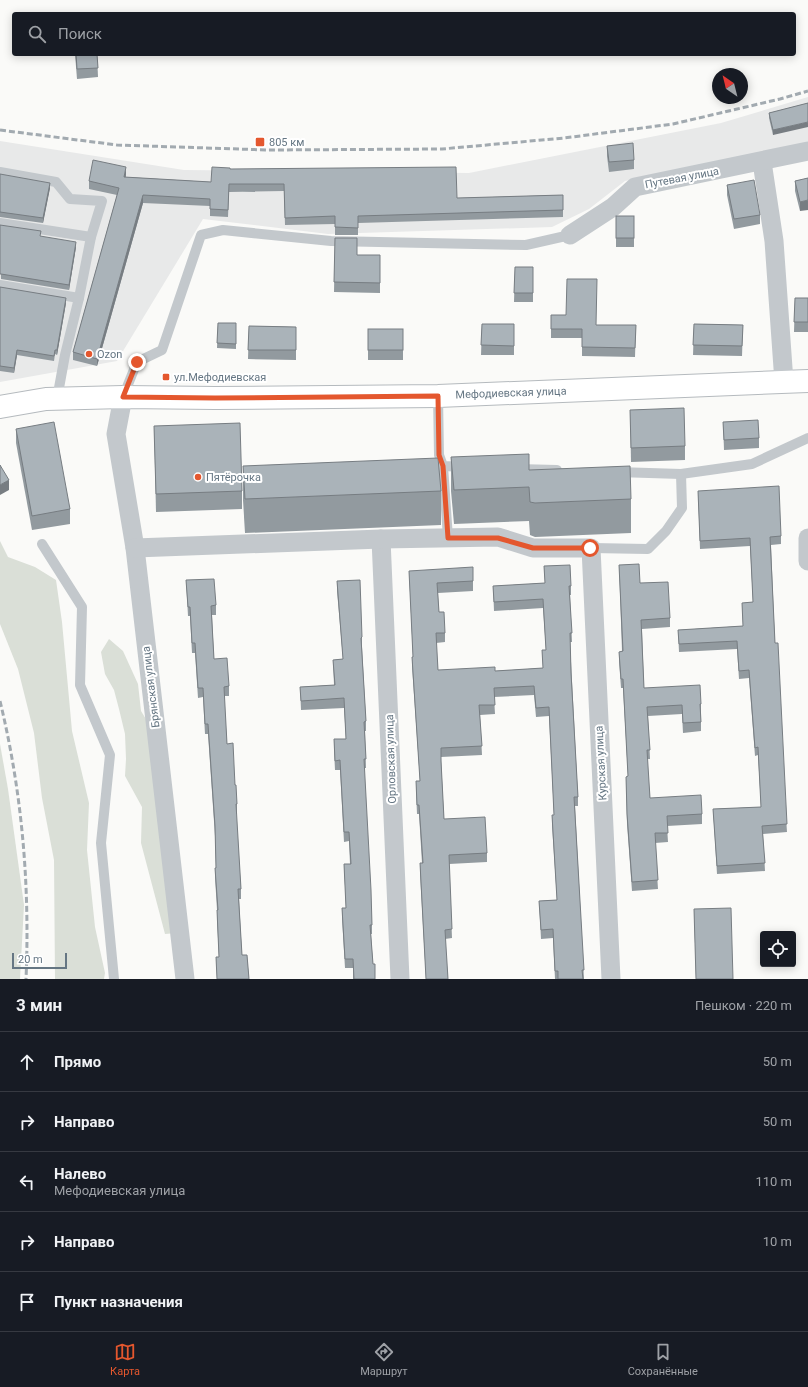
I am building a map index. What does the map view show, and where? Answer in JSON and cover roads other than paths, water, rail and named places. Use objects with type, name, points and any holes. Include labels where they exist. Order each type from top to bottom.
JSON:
[{"type":"main road","name":"Мефодиевская улица","points":[[0,407],[51,399],[123,397],[223,398],[438,396],[808,381]]},
{"type":"street","name":"Путевая улица","points":[[570,235],[613,207],[635,187],[762,162],[808,151]]},
{"type":"street","points":[[762,162],[774,241],[784,382]]},
{"type":"street","name":"Брянская улица","points":[[123,397],[116,434],[135,548],[185,979]]},
{"type":"street","points":[[135,548],[448,538],[498,538],[533,548],[590,548]]},
{"type":"street","points":[[808,538],[808,561]]},
{"type":"street","name":"Орловская улица","points":[[381,539],[400,979]]},
{"type":"street","name":"Курская улица","points":[[590,548],[611,979]]},
{"type":"lane","points":[[0,172],[56,182],[70,199],[102,201],[91,237],[79,298],[65,355],[51,399]]},
{"type":"lane","points":[[0,223],[91,237]]},
{"type":"lane","points":[[123,397],[137,362],[162,350],[201,235],[223,230],[331,241],[526,245],[570,235]]},
{"type":"lane","points":[[0,286],[79,298]]},
{"type":"lane","points":[[438,396],[439,455],[443,466],[448,538]]},
{"type":"lane","points":[[610,472],[681,474],[752,464],[808,438]]},
{"type":"lane","points":[[427,467],[474,467]]},
{"type":"lane","points":[[506,468],[570,470]]},
{"type":"lane","points":[[590,548],[648,549],[666,531],[682,508],[681,474]]},
{"type":"lane","points":[[42,544],[82,607],[80,685],[110,755],[101,843],[114,979]]},
{"type":"railway","points":[[0,130],[117,145],[268,150],[442,149],[564,138],[673,124],[808,91]]},
{"type":"railway","points":[[0,701],[14,770],[23,839],[27,909],[26,979]]},
{"type":"place","name":"805 км","points":[[260,142]]},
{"type":"place","name":"Ozon","points":[[89,354]]},
{"type":"place","name":"ул.Мефодиевская","points":[[166,377]]},
{"type":"place","name":"Пятёрочка","points":[[198,477]]}]
